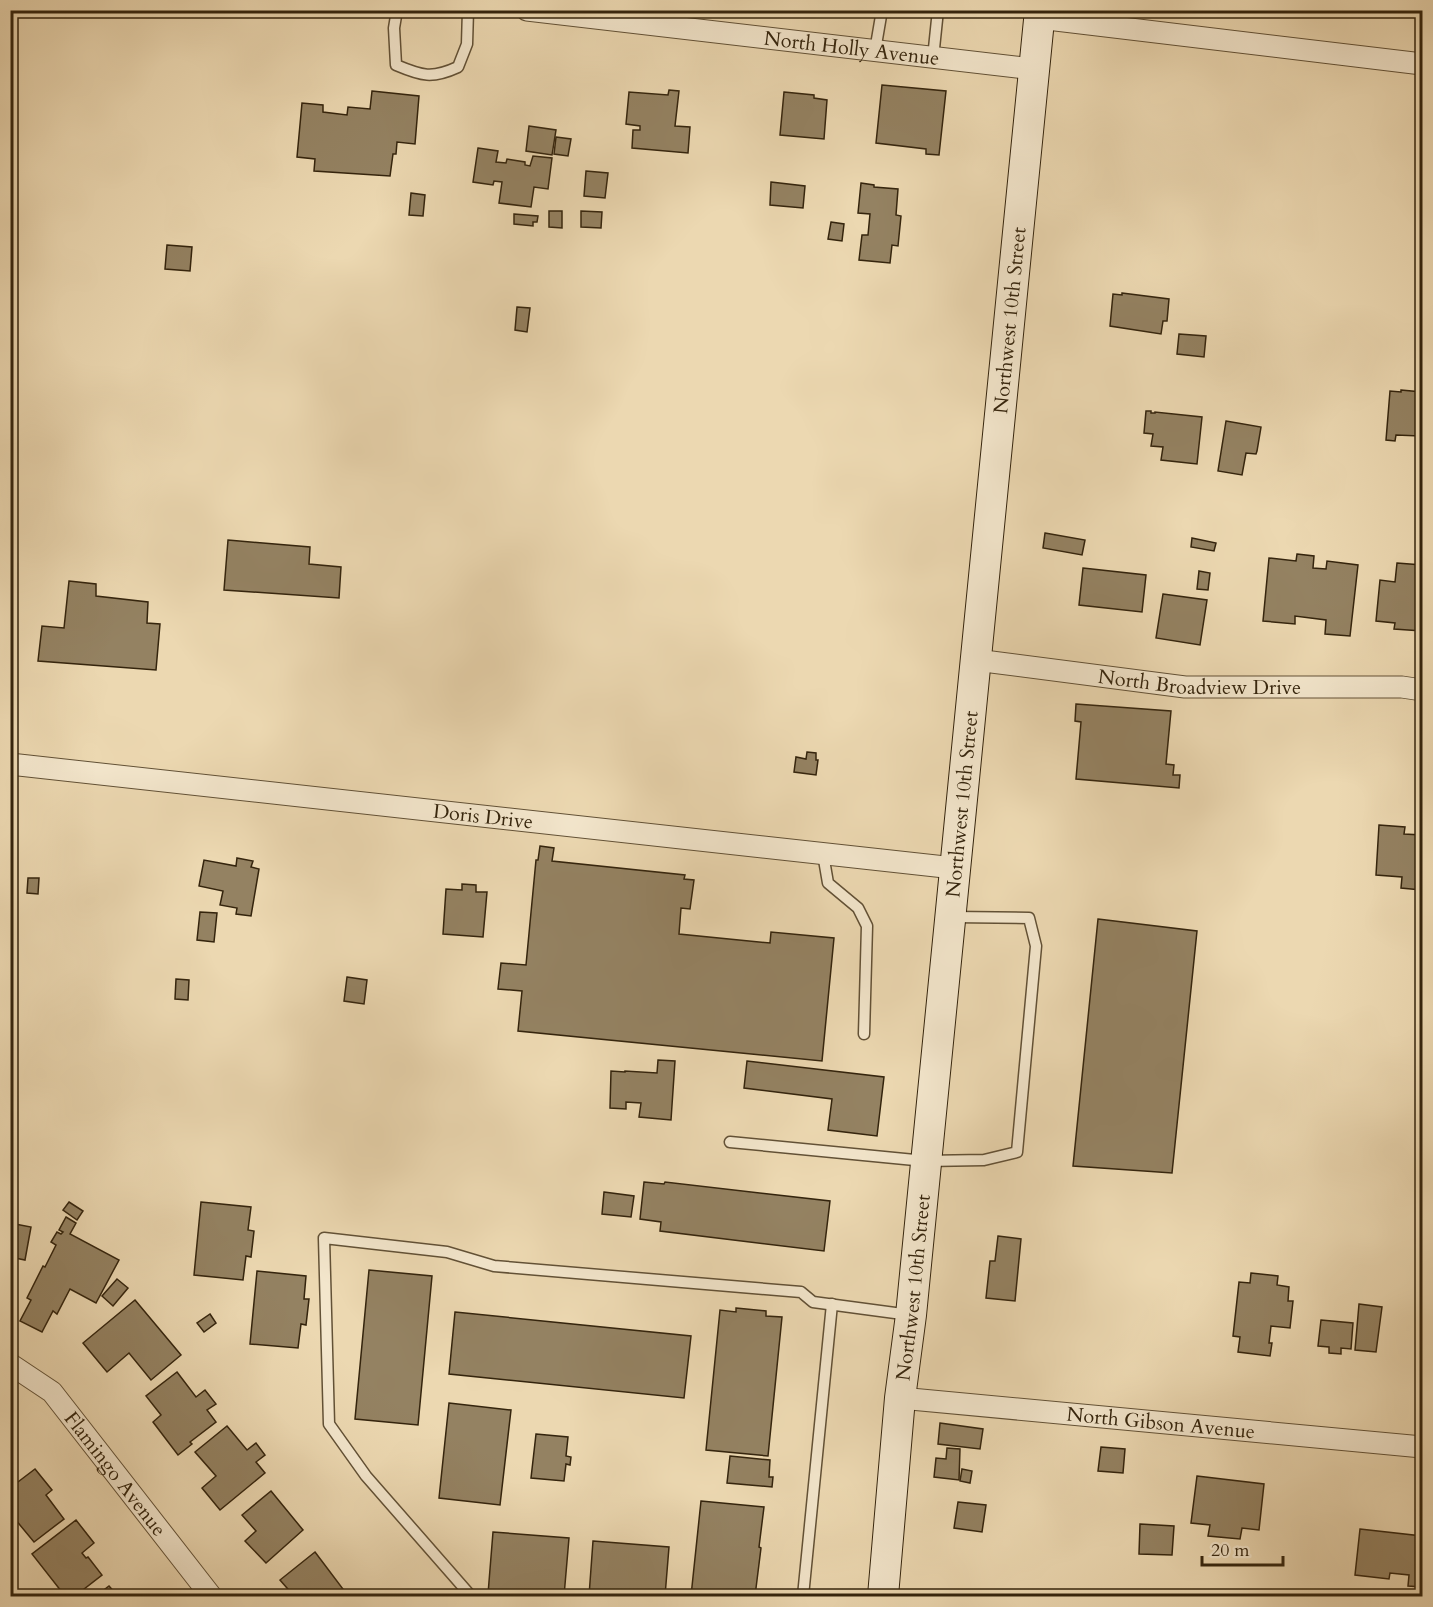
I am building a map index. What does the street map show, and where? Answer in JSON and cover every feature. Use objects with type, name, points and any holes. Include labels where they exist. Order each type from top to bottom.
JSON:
[{"type":"main road","name":"Northwest 10th Street","points":[[883,1596],[900,1398],[911,1315],[1040,14]]},
{"type":"street","name":"North Holly Avenue","points":[[527,10],[1034,69]]},
{"type":"street","points":[[1040,14],[1422,64]]},
{"type":"street","name":"North Broadview Drive","points":[[976,660],[1185,687],[1402,687],[1422,690]]},
{"type":"street","name":"Doris Drive","points":[[10,764],[954,868]]},
{"type":"street","name":"Flamingo Avenue","points":[[10,1364],[52,1392],[211,1596]]},
{"type":"street","name":"North Gibson Avenue","points":[[900,1398],[1422,1447]]},
{"type":"lane","points":[[397,10],[394,28],[396,65],[418,75],[442,74],[458,67],[467,44],[468,10]]},
{"type":"lane","points":[[875,51],[882,10]]},
{"type":"lane","points":[[933,58],[938,10]]},
{"type":"lane","points":[[823,854],[828,883],[858,908],[867,926],[864,1034]]},
{"type":"lane","points":[[730,1142],[926,1161],[984,1160],[1017,1152],[1036,946],[1029,918],[949,917]]},
{"type":"lane","points":[[471,1596],[366,1476],[329,1424],[324,1238],[447,1252],[494,1266],[801,1292],[813,1302],[911,1315]]},
{"type":"lane","points":[[803,1596],[832,1304]]},
{"type":"building","points":[[882,85],[946,91],[939,155],[926,154],[926,149],[876,143]]},
{"type":"building","points":[[669,90],[679,91],[675,126],[690,127],[688,153],[632,148],[633,130],[640,130],[640,126],[626,124],[629,92],[668,95]]},
{"type":"building","points":[[372,91],[419,96],[415,144],[397,142],[390,176],[314,171],[315,159],[297,157],[302,103],[323,105],[323,112],[347,115],[348,107],[370,109]]},
{"type":"building","points":[[784,92],[814,95],[814,98],[827,100],[824,139],[780,135]]},
{"type":"building","points":[[529,126],[556,130],[552,155],[526,151]]},
{"type":"building","points":[[556,137],[571,139],[568,156],[554,154]]},
{"type":"building","points":[[478,148],[498,151],[496,162],[506,163],[507,159],[525,162],[525,165],[530,166],[533,156],[552,158],[548,189],[534,187],[531,207],[499,203],[502,182],[494,181],[493,185],[473,182]]},
{"type":"building","points":[[586,171],[608,173],[605,198],[584,196]]},
{"type":"building","points":[[771,182],[805,186],[803,208],[770,205]]},
{"type":"building","points":[[861,183],[874,185],[874,187],[898,189],[896,215],[901,216],[898,246],[892,245],[890,263],[859,260],[862,235],[868,235],[870,214],[858,213]]},
{"type":"building","points":[[411,193],[425,195],[423,216],[409,215]]},
{"type":"building","points":[[549,211],[562,211],[562,228],[549,227]]},
{"type":"building","points":[[581,211],[602,212],[601,228],[581,227]]},
{"type":"building","points":[[514,214],[538,216],[537,222],[533,222],[533,226],[514,224]]},
{"type":"building","points":[[831,222],[844,224],[842,241],[828,239]]},
{"type":"building","points":[[167,245],[192,247],[190,271],[165,269]]},
{"type":"building","points":[[1122,293],[1169,299],[1167,321],[1163,321],[1161,334],[1110,326],[1113,294],[1122,295]]},
{"type":"building","points":[[517,307],[530,308],[527,332],[515,330]]},
{"type":"building","points":[[1179,334],[1206,336],[1204,357],[1177,354]]},
{"type":"building","points":[[1401,390],[1422,392],[1420,436],[1396,435],[1395,441],[1386,440],[1390,391],[1401,392]]},
{"type":"building","points":[[1146,411],[1202,417],[1197,464],[1161,460],[1163,447],[1151,446],[1153,434],[1144,433]]},
{"type":"building","points":[[1226,421],[1261,427],[1256,454],[1246,453],[1242,475],[1218,471]]},
{"type":"building","points":[[1045,533],[1085,540],[1082,555],[1043,548]]},
{"type":"building","points":[[1192,538],[1216,543],[1214,551],[1191,547]]},
{"type":"building","points":[[228,540],[310,547],[309,564],[341,567],[339,598],[224,590]]},
{"type":"building","points":[[1297,554],[1314,556],[1313,568],[1326,569],[1327,561],[1358,565],[1350,636],[1325,634],[1326,620],[1295,616],[1295,624],[1263,621],[1269,558],[1296,561]]},
{"type":"building","points":[[1397,563],[1422,565],[1422,631],[1394,629],[1395,623],[1376,621],[1380,580],[1395,582]]},
{"type":"building","points":[[1083,568],[1146,575],[1142,612],[1079,605]]},
{"type":"building","points":[[1199,571],[1210,573],[1208,590],[1197,589]]},
{"type":"building","points":[[69,581],[96,584],[96,596],[148,602],[147,623],[160,624],[156,670],[38,661],[42,626],[64,628]]},
{"type":"building","points":[[1163,594],[1207,600],[1200,645],[1156,638]]},
{"type":"building","points":[[1076,704],[1171,711],[1166,764],[1174,765],[1173,775],[1180,775],[1179,788],[1076,779],[1081,722],[1075,721]]},
{"type":"building","points":[[807,752],[816,753],[816,760],[818,760],[816,775],[794,772],[796,757],[806,759]]},
{"type":"building","points":[[1379,825],[1405,827],[1404,834],[1422,835],[1421,890],[1401,888],[1402,877],[1376,875]]},
{"type":"building","points":[[540,846],[554,848],[552,861],[685,875],[684,879],[694,880],[690,909],[681,908],[679,934],[770,943],[771,932],[834,938],[822,1061],[518,1031],[522,991],[498,989],[501,963],[526,965],[536,860],[538,860]]},
{"type":"building","points":[[237,858],[253,861],[251,867],[259,869],[251,916],[236,914],[237,908],[220,905],[223,891],[199,886],[204,860],[236,866]]},
{"type":"building","points":[[28,878],[39,878],[38,894],[27,893]]},
{"type":"building","points":[[462,884],[476,885],[476,892],[487,892],[483,937],[443,934],[446,889],[462,890]]},
{"type":"building","points":[[200,912],[217,913],[214,942],[197,940]]},
{"type":"building","points":[[1098,919],[1197,931],[1172,1173],[1073,1166]]},
{"type":"building","points":[[347,977],[367,980],[364,1004],[344,1001]]},
{"type":"building","points":[[176,979],[189,980],[188,1000],[175,999]]},
{"type":"building","points":[[658,1060],[675,1061],[671,1120],[639,1117],[641,1103],[626,1102],[626,1109],[610,1108],[611,1071],[657,1073]]},
{"type":"building","points":[[747,1061],[884,1077],[877,1136],[828,1130],[832,1099],[744,1088]]},
{"type":"building","points":[[644,1182],[664,1184],[665,1182],[830,1201],[824,1251],[660,1231],[661,1222],[640,1219]]},
{"type":"building","points":[[604,1192],[634,1196],[631,1217],[602,1214]]},
{"type":"building","points":[[69,1202],[83,1211],[77,1220],[63,1210]]},
{"type":"building","points":[[201,1202],[251,1207],[248,1230],[254,1231],[251,1257],[246,1256],[243,1280],[194,1275]]},
{"type":"building","points":[[66,1217],[76,1223],[70,1234],[119,1260],[96,1303],[70,1289],[57,1314],[53,1311],[42,1332],[20,1321],[31,1300],[27,1298],[56,1245],[51,1242],[57,1232],[61,1234],[63,1232],[59,1230]]},
{"type":"building","points":[[10,1223],[31,1227],[25,1260],[10,1257]]},
{"type":"building","points":[[998,1236],[1021,1239],[1015,1301],[986,1298],[990,1261],[995,1261]]},
{"type":"building","points":[[369,1270],[432,1276],[418,1425],[355,1419]]},
{"type":"building","points":[[257,1271],[306,1276],[304,1299],[309,1299],[306,1325],[301,1324],[298,1348],[250,1344]]},
{"type":"building","points":[[1251,1273],[1278,1276],[1277,1285],[1289,1287],[1288,1301],[1293,1301],[1290,1328],[1271,1326],[1270,1356],[1238,1352],[1240,1337],[1233,1336],[1239,1282],[1250,1283]]},
{"type":"building","points":[[117,1279],[128,1288],[113,1306],[102,1296]]},
{"type":"building","points":[[135,1300],[181,1355],[151,1380],[129,1353],[107,1372],[83,1343]]},
{"type":"building","points":[[1359,1304],[1382,1307],[1376,1352],[1355,1350]]},
{"type":"building","points":[[736,1308],[766,1311],[766,1316],[782,1317],[768,1456],[706,1450],[720,1310],[736,1312]]},
{"type":"building","points":[[455,1312],[691,1336],[684,1398],[449,1374]]},
{"type":"building","points":[[210,1314],[216,1323],[204,1332],[197,1323]]},
{"type":"building","points":[[1321,1320],[1353,1323],[1351,1349],[1341,1348],[1341,1354],[1329,1353],[1329,1347],[1318,1346]]},
{"type":"building","points":[[177,1372],[196,1397],[205,1390],[216,1404],[207,1410],[216,1422],[190,1442],[192,1444],[178,1455],[153,1422],[161,1415],[146,1396]]},
{"type":"building","points":[[449,1403],[511,1410],[500,1505],[439,1498]]},
{"type":"building","points":[[940,1423],[983,1429],[980,1449],[938,1444]]},
{"type":"building","points":[[227,1426],[247,1450],[256,1443],[265,1455],[256,1462],[265,1473],[220,1510],[202,1488],[216,1476],[195,1452]]},
{"type":"building","points":[[536,1434],[568,1437],[566,1456],[571,1457],[570,1465],[566,1464],[564,1481],[531,1478]]},
{"type":"building","points":[[1101,1447],[1125,1449],[1123,1473],[1098,1471]]},
{"type":"building","points":[[947,1448],[960,1449],[959,1480],[934,1477],[936,1458],[946,1459]]},
{"type":"building","points":[[730,1456],[770,1460],[769,1477],[773,1477],[772,1487],[727,1483]]},
{"type":"building","points":[[35,1469],[52,1490],[46,1495],[64,1519],[34,1542],[10,1513],[10,1488]]},
{"type":"building","points":[[962,1469],[972,1471],[970,1483],[960,1481]]},
{"type":"building","points":[[1197,1476],[1264,1484],[1259,1530],[1242,1528],[1240,1539],[1208,1536],[1210,1525],[1191,1523]]},
{"type":"building","points":[[271,1491],[303,1530],[266,1563],[245,1541],[256,1531],[242,1515]]},
{"type":"building","points":[[701,1501],[764,1507],[755,1596],[691,1596]]},
{"type":"building","points":[[958,1502],[986,1505],[982,1532],[954,1528]]},
{"type":"building","points":[[76,1520],[94,1543],[82,1553],[102,1575],[75,1596],[65,1596],[32,1554]]},
{"type":"building","points":[[1140,1524],[1174,1526],[1172,1555],[1139,1554]]},
{"type":"building","points":[[1360,1529],[1422,1536],[1422,1587],[1408,1586],[1409,1575],[1390,1573],[1389,1579],[1355,1575]]},
{"type":"building","points":[[493,1532],[569,1538],[564,1596],[488,1594]]},
{"type":"building","points":[[593,1541],[669,1547],[665,1596],[589,1596]]},
{"type":"building","points":[[315,1552],[346,1593],[342,1596],[294,1596],[280,1580]]},
{"type":"building","points":[[109,1586],[118,1596],[96,1596]]}]
